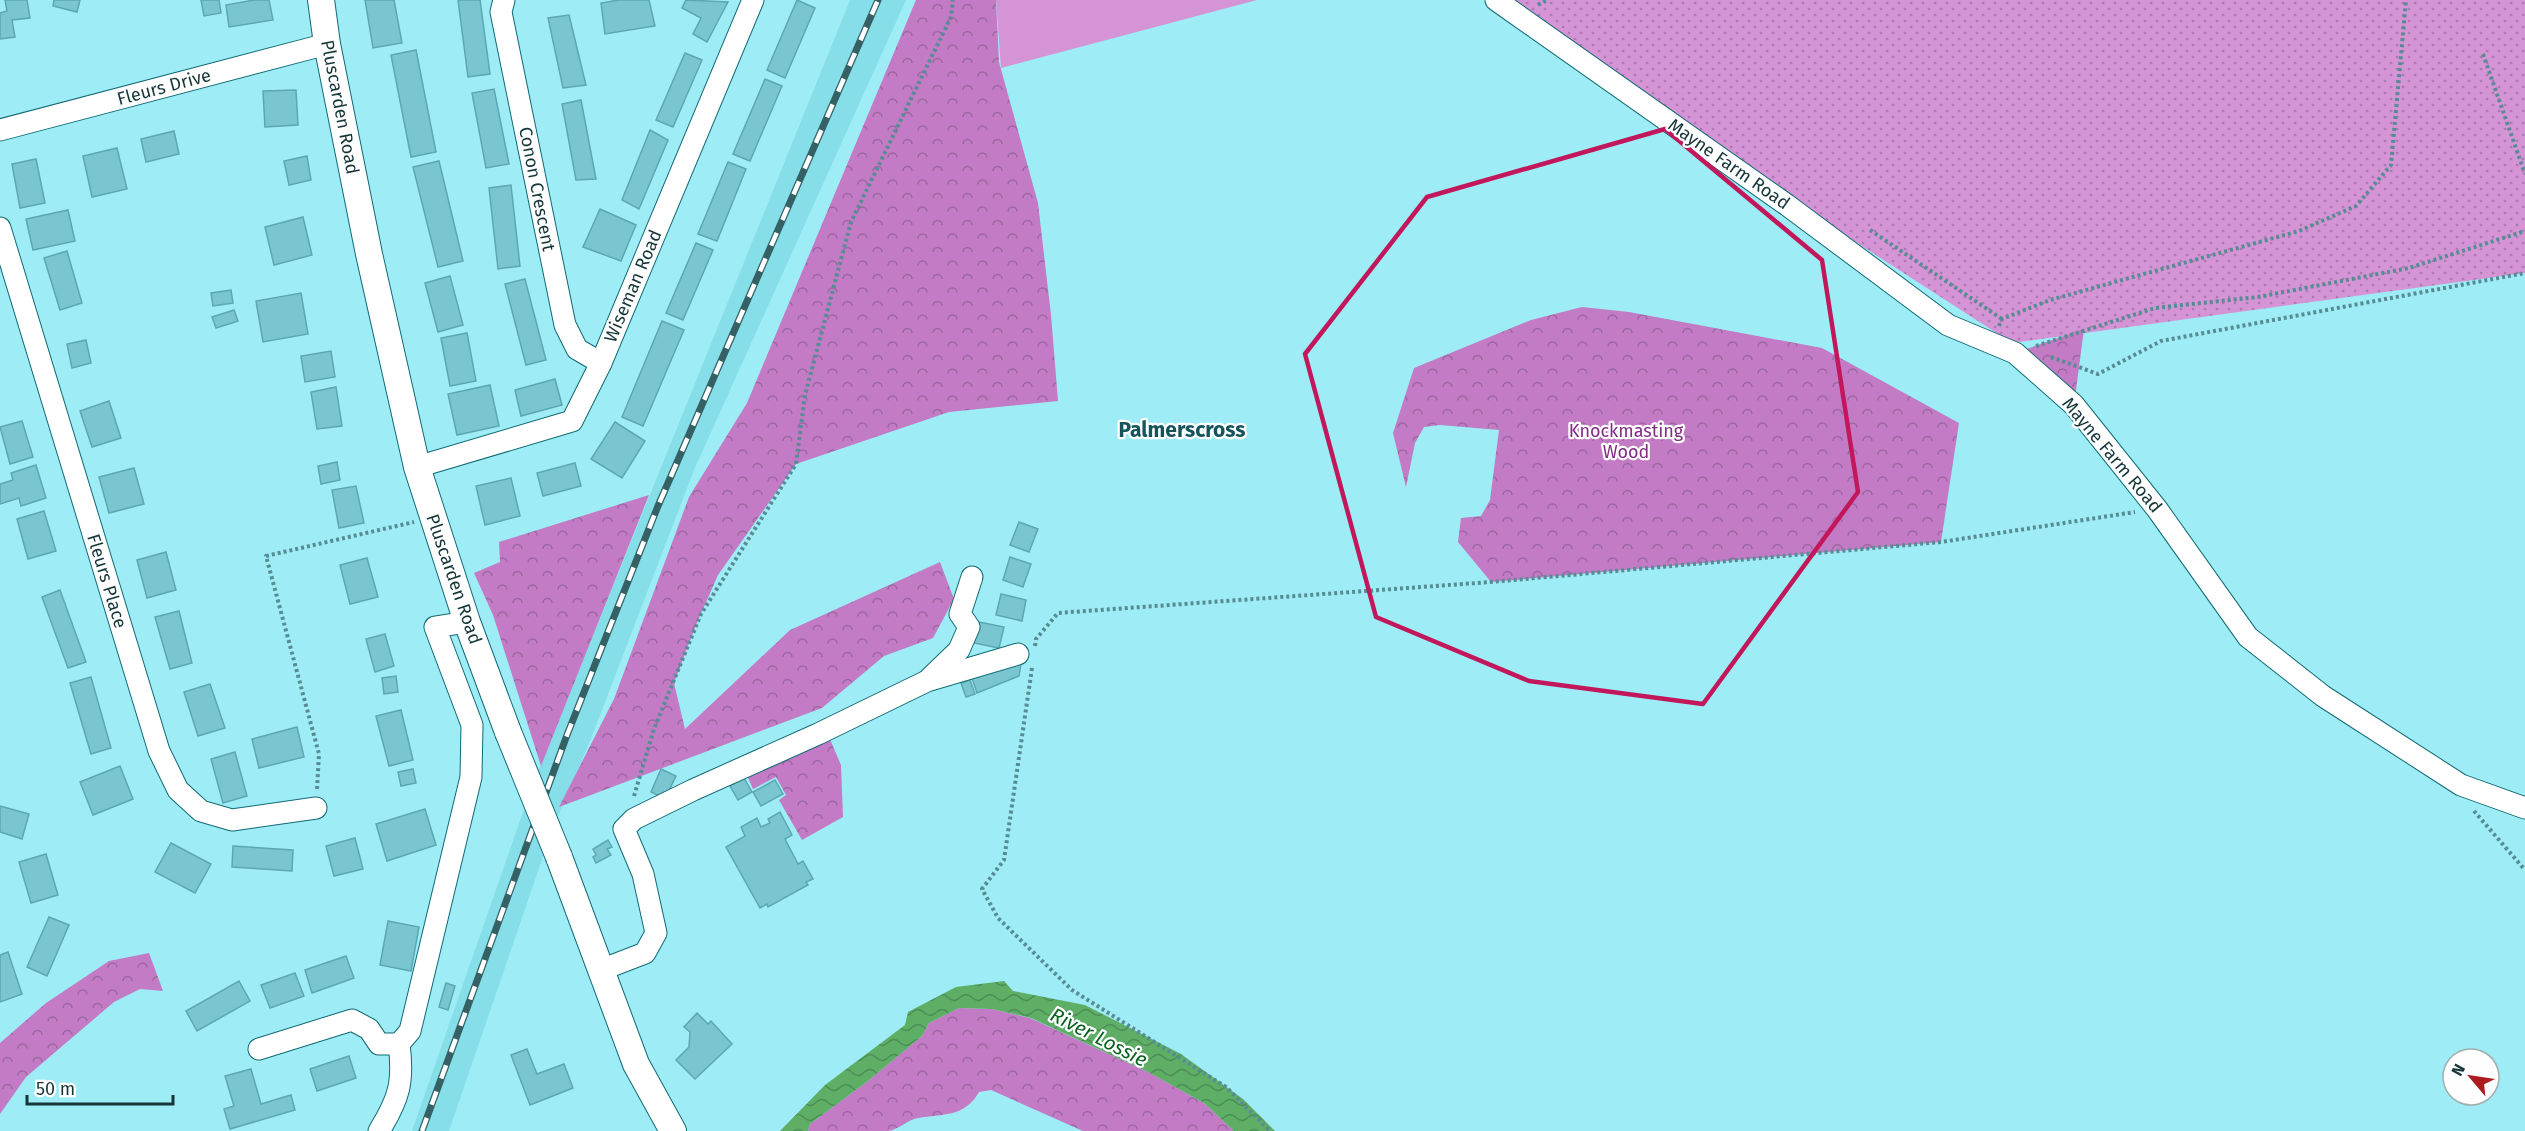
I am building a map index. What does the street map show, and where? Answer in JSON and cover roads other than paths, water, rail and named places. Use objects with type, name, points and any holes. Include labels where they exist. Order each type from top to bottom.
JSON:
[{"type":"main road","name":"Pluscarden Road","points":[[321,0],[327,44],[369,254],[417,467],[467,622],[508,732],[559,857],[636,1064],[673,1131]]},
{"type":"street","name":"Conon Crescent","points":[[504,0],[501,12],[565,325],[577,349],[601,363]]},
{"type":"street","name":"Wiseman Road","points":[[417,467],[572,421],[601,363],[753,0]]},
{"type":"street","name":"Mayne Farm Road","points":[[1496,0],[1787,205],[1948,326],[2015,353],[2074,405],[2157,509],[2248,637],[2323,696],[2461,785],[2525,808]]},
{"type":"street","name":"Fleurs Drive","points":[[0,130],[327,44]]},
{"type":"street","name":"Fleurs Place","points":[[0,228],[159,751],[178,790],[201,811],[232,820],[316,808]]},
{"type":"street","points":[[927,681],[959,650],[969,627],[960,614],[972,577]]},
{"type":"street","points":[[379,1131],[399,1093],[402,1071],[399,1044],[410,1030],[421,991],[471,777],[472,725],[435,627],[467,622]]},
{"type":"street","points":[[601,970],[645,953],[656,933],[644,874],[624,829],[634,819],[927,681],[1028,656]]},
{"type":"street","points":[[259,1048],[352,1020],[369,1029],[379,1044],[399,1044]]},
{"type":"water","name":"River Lossie","points":[[1004,981],[1013,991],[1085,1005],[1181,1054],[1243,1099],[1275,1131],[1234,1131],[1204,1103],[1148,1072],[1031,1018],[992,1009],[959,1008],[929,1023],[922,1036],[868,1081],[810,1124],[808,1131],[780,1131],[825,1085],[905,1025],[908,1012],[956,987]]},
{"type":"railway","points":[[422,1131],[567,735],[658,506],[878,0]]},
{"type":"district","name":"Palmerscross","points":[[1182,430]]},
{"type":"park label","name":"Knockmasting Wood","points":[[1626,441]]}]
